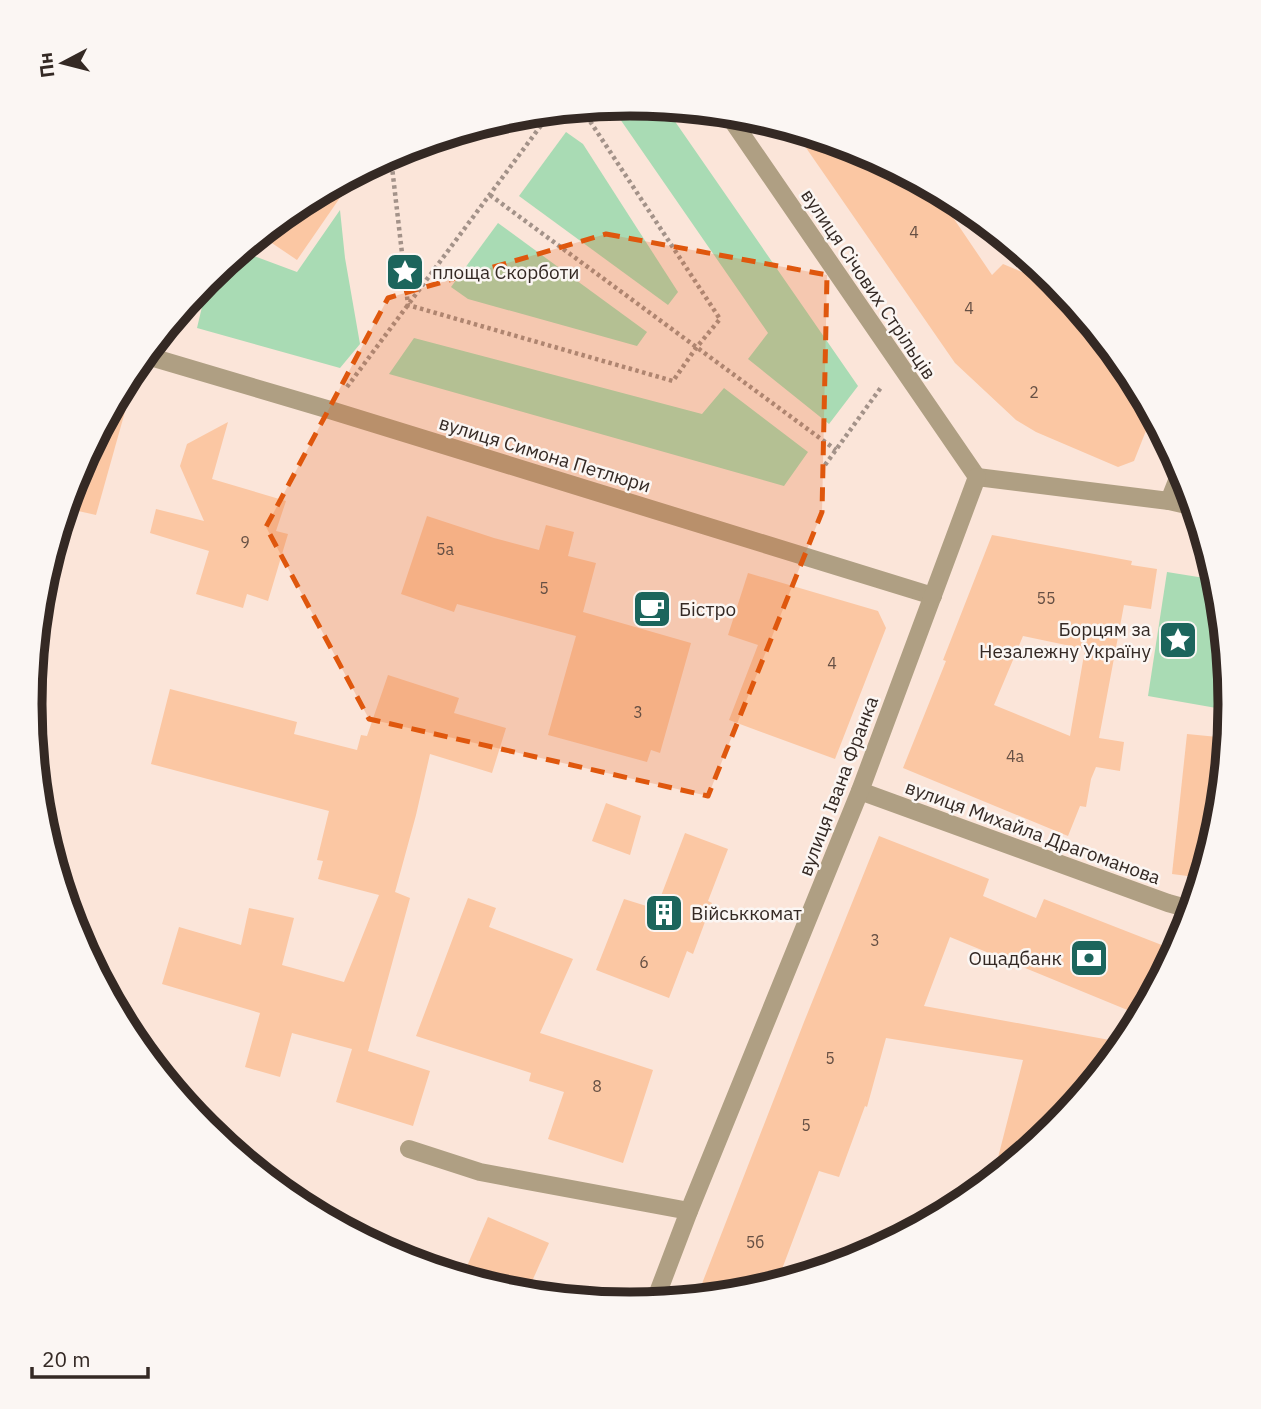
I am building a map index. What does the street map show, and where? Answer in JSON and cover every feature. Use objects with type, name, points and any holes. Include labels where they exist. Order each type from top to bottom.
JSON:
[{"type":"street","name":"вулиця Січових Стрільців","points":[[736,126],[977,477]]},
{"type":"street","name":"вулиця Симона Петлюри","points":[[155,358],[933,596]]},
{"type":"street","name":"вулиця Івана Франка","points":[[658,1292],[860,791],[977,477]]},
{"type":"street","points":[[977,477],[1184,504]]},
{"type":"street","points":[[1169,501],[1176,484]]},
{"type":"street","name":"вулиця Михайла Драгоманова","points":[[860,791],[1183,907]]},
{"type":"street","points":[[409,1149],[480,1172],[689,1211]]},
{"type":"path","points":[[408,305],[673,382],[720,319],[588,117]]},
{"type":"path","points":[[353,380],[542,123]]},
{"type":"path","points":[[392,167],[408,305]]},
{"type":"path","points":[[490,195],[836,450]]},
{"type":"path","points":[[825,465],[898,364]]},
{"type":"highlighted area","points":[[606,234],[827,275],[822,512],[708,796],[369,719],[266,527],[388,298]]},
{"type":"green space","points":[[618,116],[672,117],[858,386],[829,424],[748,359],[768,333]]},
{"type":"green space","points":[[566,132],[583,144],[678,292],[668,305],[519,196]]},
{"type":"green space","points":[[340,210],[345,258],[360,344],[340,368],[197,328],[204,299],[251,255],[297,272]]},
{"type":"green space","points":[[498,223],[647,332],[637,346],[468,299],[451,287]]},
{"type":"green space","points":[[414,338],[702,414],[724,388],[808,452],[784,486],[389,374]]},
{"type":"green space","points":[[1167,572],[1205,578],[1214,628],[1219,708],[1148,696]]},
{"type":"building","points":[[802,142],[856,161],[925,195],[947,209],[992,275],[1003,264],[1022,272],[1024,267],[1047,288],[1097,346],[1148,425],[1134,461],[1118,467],[1036,432],[1016,420],[955,363]]},
{"type":"building","points":[[345,190],[297,260],[269,241]]},
{"type":"building","points":[[123,407],[126,408],[96,515],[75,510],[103,444]]},
{"type":"building","points":[[228,422],[212,479],[286,501],[276,531],[288,534],[268,601],[247,594],[243,608],[196,594],[209,551],[150,533],[156,509],[204,521],[180,466],[187,444]]},
{"type":"building","points":[[427,516],[539,550],[546,525],[574,532],[568,556],[596,563],[583,612],[691,643],[660,753],[651,750],[647,762],[548,735],[576,636],[457,604],[454,612],[401,594]]},
{"type":"building","points":[[992,535],[1132,561],[1131,565],[1157,569],[1151,609],[1124,605],[1099,738],[1124,742],[1120,771],[1096,767],[1086,807],[1080,806],[1068,836],[903,768],[946,661],[943,660]],"holes":[[[1023,636],[1085,649],[1070,736],[994,705]]]},
{"type":"building","points":[[748,573],[878,611],[886,628],[835,759],[729,720],[758,645],[728,635]]},
{"type":"building","points":[[388,675],[459,698],[454,713],[506,728],[492,773],[430,754],[395,892],[410,898],[368,1051],[430,1071],[413,1126],[336,1102],[352,1049],[292,1033],[280,1077],[245,1067],[260,1013],[162,984],[179,927],[241,945],[249,908],[294,918],[282,965],[344,982],[379,895],[318,879],[323,861],[317,860],[329,811],[151,764],[170,689],[297,722],[294,734],[357,750],[361,735],[367,736]]},
{"type":"building","points":[[1187,734],[1218,737],[1208,819],[1193,877],[1172,874]]},
{"type":"building","points":[[606,803],[641,816],[630,855],[592,841]]},
{"type":"building","points":[[685,833],[728,849],[708,901],[712,903],[693,954],[687,951],[669,998],[596,970],[624,899],[656,909]]},
{"type":"building","points":[[879,836],[989,879],[983,896],[1036,918],[1044,899],[1166,947],[1132,1012],[950,937],[924,1006],[1113,1041],[1073,1093],[1047,1121],[996,1165],[1023,1060],[886,1038],[867,1107],[865,1106],[839,1177],[819,1171],[780,1274],[700,1289]]},
{"type":"building","points":[[468,898],[496,908],[489,927],[573,959],[540,1033],[653,1070],[623,1163],[548,1139],[564,1092],[529,1081],[531,1073],[416,1036]]},
{"type":"building","points":[[488,1217],[549,1243],[531,1284],[466,1269]]},
{"type":"place","name":"площа Скорботи","points":[[405,272]]},
{"type":"place","name":"Бістро","points":[[652,609]]},
{"type":"place","name":"Борцям за Незалежну Україну","points":[[1178,640]]},
{"type":"place","name":"Військкомат","points":[[664,913]]},
{"type":"place","name":"Ощадбанк","points":[[1089,958]]}]
